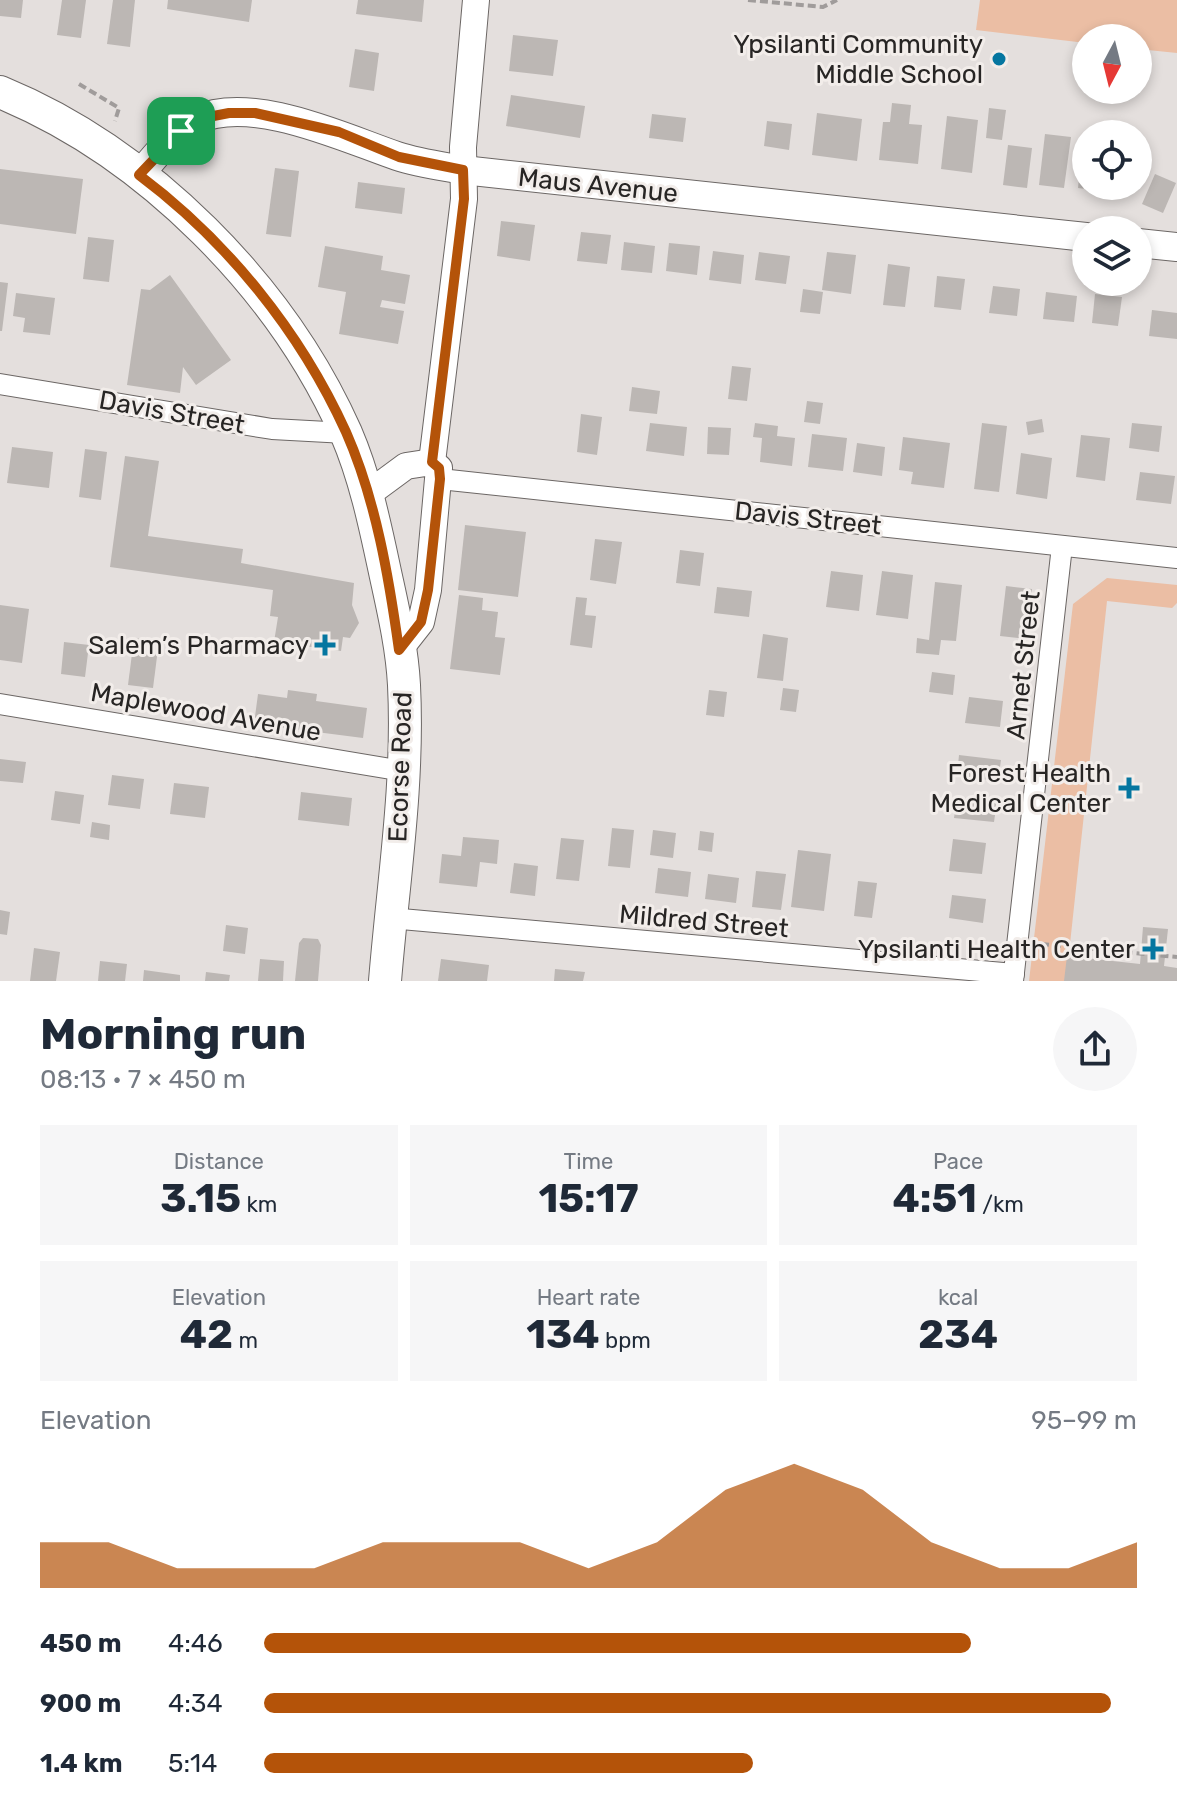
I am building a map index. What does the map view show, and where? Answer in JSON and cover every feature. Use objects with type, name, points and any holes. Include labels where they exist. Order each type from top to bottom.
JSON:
[{"type":"main road","name":"Ecorse Road","points":[[0,92],[83,135],[184,211],[241,269],[282,323],[309,364],[346,433],[368,494],[393,608],[405,726],[385,981]]},
{"type":"main road","name":"Maus Avenue","points":[[139,175],[167,143],[198,119],[229,113],[255,113],[339,132],[399,157],[463,170],[1072,235]]},
{"type":"main road","points":[[1152,244],[1177,247]]},
{"type":"street","points":[[399,650],[421,622],[428,590],[464,199],[463,170],[476,0]]},
{"type":"street","name":"Davis Street","points":[[0,384],[272,429],[346,433]]},
{"type":"street","name":"Davis Street","points":[[368,494],[406,466],[1177,558]]},
{"type":"street","name":"Arnet Street","points":[[1014,978],[1062,546]]},
{"type":"street","name":"Maplewood Avenue","points":[[0,704],[403,771]]},
{"type":"street","name":"Mildred Street","points":[[390,918],[1014,978]]},
{"type":"path","points":[[748,0],[823,7],[837,0]]},
{"type":"path","points":[[79,84],[119,108],[115,121]]},
{"type":"path","points":[[1041,944],[1177,957]]},
{"type":"shaded area","points":[[980,0],[1177,0],[1177,53],[1152,50],[1152,24],[1072,24],[1072,41],[976,30]]},
{"type":"shaded area","points":[[1107,578],[1177,585],[1177,603],[1172,608],[1107,601],[1066,981],[1029,981],[1073,604]]},
{"type":"building","points":[[0,0],[23,0],[21,18],[0,16]]},
{"type":"building","points":[[62,0],[86,0],[81,38],[57,35]]},
{"type":"building","points":[[113,0],[135,0],[130,47],[107,44]]},
{"type":"building","points":[[168,0],[252,0],[249,22],[167,9]]},
{"type":"building","points":[[358,0],[424,0],[422,22],[356,14]]},
{"type":"building","points":[[513,35],[558,40],[553,76],[509,71]]},
{"type":"building","points":[[355,49],[379,53],[374,91],[349,87]]},
{"type":"building","points":[[511,95],[585,106],[580,138],[506,126]]},
{"type":"building","points":[[892,103],[911,105],[909,124],[922,125],[918,164],[879,160],[883,122],[890,122]]},
{"type":"building","points":[[989,108],[1006,110],[1002,140],[986,138]]},
{"type":"building","points":[[817,113],[862,119],[857,161],[812,155]]},
{"type":"building","points":[[652,114],[686,118],[683,142],[649,138]]},
{"type":"building","points":[[947,116],[978,120],[972,173],[941,169]]},
{"type":"building","points":[[767,121],[792,124],[789,150],[764,146]]},
{"type":"building","points":[[1045,134],[1071,137],[1064,188],[1039,185]]},
{"type":"building","points":[[1008,145],[1032,148],[1027,188],[1003,185]]},
{"type":"building","points":[[275,168],[299,171],[291,237],[266,234]]},
{"type":"building","points":[[0,169],[83,179],[76,234],[0,224]]},
{"type":"building","points":[[1155,174],[1176,183],[1163,213],[1142,204],[1144,200],[1152,200]]},
{"type":"building","points":[[358,182],[405,188],[402,214],[355,208]]},
{"type":"building","points":[[501,221],[535,225],[530,261],[497,256]]},
{"type":"building","points":[[581,232],[611,235],[607,264],[577,261]]},
{"type":"building","points":[[88,237],[114,240],[109,282],[83,279]]},
{"type":"building","points":[[624,242],[655,246],[652,273],[621,270]]},
{"type":"building","points":[[669,243],[700,246],[697,275],[666,271]]},
{"type":"building","points":[[325,246],[383,256],[381,270],[410,275],[405,304],[382,300],[380,307],[404,311],[398,344],[339,334],[346,292],[318,287]]},
{"type":"building","points":[[713,251],[744,255],[741,284],[709,280]]},
{"type":"building","points":[[759,252],[790,256],[786,284],[755,280]]},
{"type":"building","points":[[827,252],[856,255],[851,294],[822,290]]},
{"type":"building","points":[[888,264],[910,267],[905,307],[883,305]]},
{"type":"building","points":[[170,275],[231,360],[196,385],[183,367],[180,393],[127,385],[141,289],[150,290]]},
{"type":"building","points":[[937,276],[965,279],[961,310],[934,307]]},
{"type":"building","points":[[0,282],[8,283],[2,331],[0,331]]},
{"type":"building","points":[[993,286],[1020,289],[1017,316],[989,313]]},
{"type":"building","points":[[803,289],[823,292],[820,314],[800,312]]},
{"type":"building","points":[[1046,292],[1077,296],[1074,322],[1043,319]]},
{"type":"building","points":[[16,293],[55,298],[50,335],[23,332],[25,318],[13,316]]},
{"type":"building","points":[[1095,296],[1122,297],[1118,326],[1092,323]]},
{"type":"building","points":[[1152,310],[1177,313],[1177,339],[1149,336]]},
{"type":"building","points":[[732,366],[751,368],[747,401],[728,399]]},
{"type":"building","points":[[632,387],[660,391],[657,414],[629,411]]},
{"type":"building","points":[[807,401],[823,403],[820,424],[804,422]]},
{"type":"building","points":[[581,414],[602,417],[597,455],[577,452]]},
{"type":"building","points":[[1042,419],[1044,432],[1028,435],[1026,422]]},
{"type":"building","points":[[650,423],[687,427],[684,456],[646,451]]},
{"type":"building","points":[[755,423],[778,426],[777,436],[795,438],[792,466],[760,462],[762,438],[753,437]]},
{"type":"building","points":[[982,423],[1007,426],[999,492],[974,489]]},
{"type":"building","points":[[1132,423],[1162,426],[1159,452],[1129,448]]},
{"type":"building","points":[[708,427],[731,428],[729,455],[707,454]]},
{"type":"building","points":[[812,434],[847,438],[843,471],[808,467]]},
{"type":"building","points":[[1081,435],[1110,438],[1105,481],[1076,477]]},
{"type":"building","points":[[903,437],[950,443],[944,488],[911,484],[913,472],[899,470]]},
{"type":"building","points":[[857,443],[885,447],[882,476],[853,472]]},
{"type":"building","points":[[12,447],[53,452],[49,488],[7,483]]},
{"type":"building","points":[[85,449],[107,452],[101,500],[79,497]]},
{"type":"building","points":[[1021,453],[1052,458],[1047,499],[1016,494]]},
{"type":"building","points":[[125,456],[159,461],[148,536],[243,549],[241,563],[354,583],[352,605],[359,623],[350,638],[343,637],[341,651],[274,642],[278,617],[270,616],[273,590],[110,567]]},
{"type":"building","points":[[1140,472],[1175,476],[1171,504],[1136,500]]},
{"type":"building","points":[[465,525],[526,532],[518,597],[458,590]]},
{"type":"building","points":[[595,539],[622,542],[616,584],[590,580]]},
{"type":"building","points":[[680,550],[704,553],[700,586],[676,583]]},
{"type":"building","points":[[831,571],[863,575],[859,611],[826,607]]},
{"type":"building","points":[[882,571],[913,575],[908,619],[876,615]]},
{"type":"building","points":[[935,582],[962,585],[956,641],[941,640],[939,655],[916,653],[917,638],[929,640]]},
{"type":"building","points":[[1006,586],[1032,589],[1026,639],[1000,636]]},
{"type":"building","points":[[717,587],[752,591],[749,617],[714,613]]},
{"type":"building","points":[[459,595],[483,598],[482,610],[498,612],[495,637],[505,638],[500,675],[450,669]]},
{"type":"building","points":[[576,597],[587,598],[585,615],[596,616],[592,648],[570,645]]},
{"type":"building","points":[[0,605],[29,609],[22,663],[0,660]]},
{"type":"building","points":[[763,634],[788,638],[783,681],[757,678]]},
{"type":"building","points":[[134,638],[159,641],[153,688],[128,685]]},
{"type":"building","points":[[64,642],[89,645],[85,677],[61,674]]},
{"type":"building","points":[[932,672],[955,675],[953,695],[929,692]]},
{"type":"building","points":[[783,688],[799,690],[796,712],[780,710]]},
{"type":"building","points":[[288,690],[317,694],[316,701],[367,708],[363,738],[254,724],[258,694],[287,698]]},
{"type":"building","points":[[709,690],[727,692],[724,717],[706,715]]},
{"type":"building","points":[[969,697],[1003,701],[1000,727],[965,723]]},
{"type":"building","points":[[959,755],[1001,760],[998,781],[957,776]]},
{"type":"building","points":[[0,759],[26,762],[23,783],[0,781]]},
{"type":"building","points":[[112,775],[144,779],[140,809],[108,805]]},
{"type":"building","points":[[174,783],[209,787],[205,818],[170,814]]},
{"type":"building","points":[[55,791],[84,795],[80,824],[51,820]]},
{"type":"building","points":[[301,792],[352,798],[349,826],[298,820]]},
{"type":"building","points":[[957,797],[997,801],[994,822],[954,818]]},
{"type":"building","points":[[92,822],[110,825],[109,840],[90,837]]},
{"type":"building","points":[[612,828],[634,830],[630,868],[608,866]]},
{"type":"building","points":[[653,830],[676,833],[673,858],[650,855]]},
{"type":"building","points":[[700,831],[714,833],[712,852],[698,850]]},
{"type":"building","points":[[463,837],[499,840],[497,864],[480,862],[477,887],[439,883],[442,854],[461,856]]},
{"type":"building","points":[[561,838],[584,840],[579,881],[556,879]]},
{"type":"building","points":[[953,839],[986,843],[982,874],[949,871]]},
{"type":"building","points":[[798,850],[831,854],[824,911],[791,907]]},
{"type":"building","points":[[514,863],[538,866],[535,896],[510,893]]},
{"type":"building","points":[[658,868],[691,872],[688,897],[655,893]]},
{"type":"building","points":[[756,871],[786,874],[781,910],[752,907]]},
{"type":"building","points":[[708,874],[739,878],[736,903],[705,899]]},
{"type":"building","points":[[858,881],[877,883],[872,918],[854,916]]},
{"type":"building","points":[[952,895],[986,899],[983,923],[949,918]]},
{"type":"building","points":[[0,910],[10,912],[7,935],[0,934]]},
{"type":"building","points":[[226,925],[248,928],[245,954],[223,951]]},
{"type":"building","name":"Ypsilanti Health Center","points":[[1143,927],[1168,929],[1164,966],[1177,968],[1177,981],[1064,981],[1067,956],[1140,964]]},
{"type":"building","points":[[303,938],[318,939],[321,945],[318,981],[295,981],[299,943]]},
{"type":"building","points":[[34,948],[60,952],[56,981],[30,981]]},
{"type":"building","points":[[260,959],[284,961],[283,981],[258,981]]},
{"type":"building","points":[[441,959],[489,965],[487,981],[438,981]]},
{"type":"building","points":[[100,961],[127,964],[125,981],[98,981]]},
{"type":"building","points":[[555,969],[585,972],[583,981],[554,981]]},
{"type":"building","points":[[144,970],[180,975],[180,981],[143,981]]},
{"type":"building","points":[[206,972],[230,975],[229,981],[205,981]]},
{"type":"place","name":"Ypsilanti Community Middle School","points":[[999,59]]},
{"type":"place","name":"Salem’s Pharmacy","points":[[325,645]]},
{"type":"place","name":"Forest Health Medical Center","points":[[1129,788]]},
{"type":"place","name":"Ypsilanti Health Center","points":[[1153,949]]},
{"type":"route","points":[[229,113],[255,113],[339,132],[399,157],[463,170],[464,199],[432,462],[439,468],[440,479],[428,590],[421,622],[399,650],[368,494],[346,433],[309,364],[241,269],[184,211],[139,175],[181,131],[198,119],[229,113]]}]
